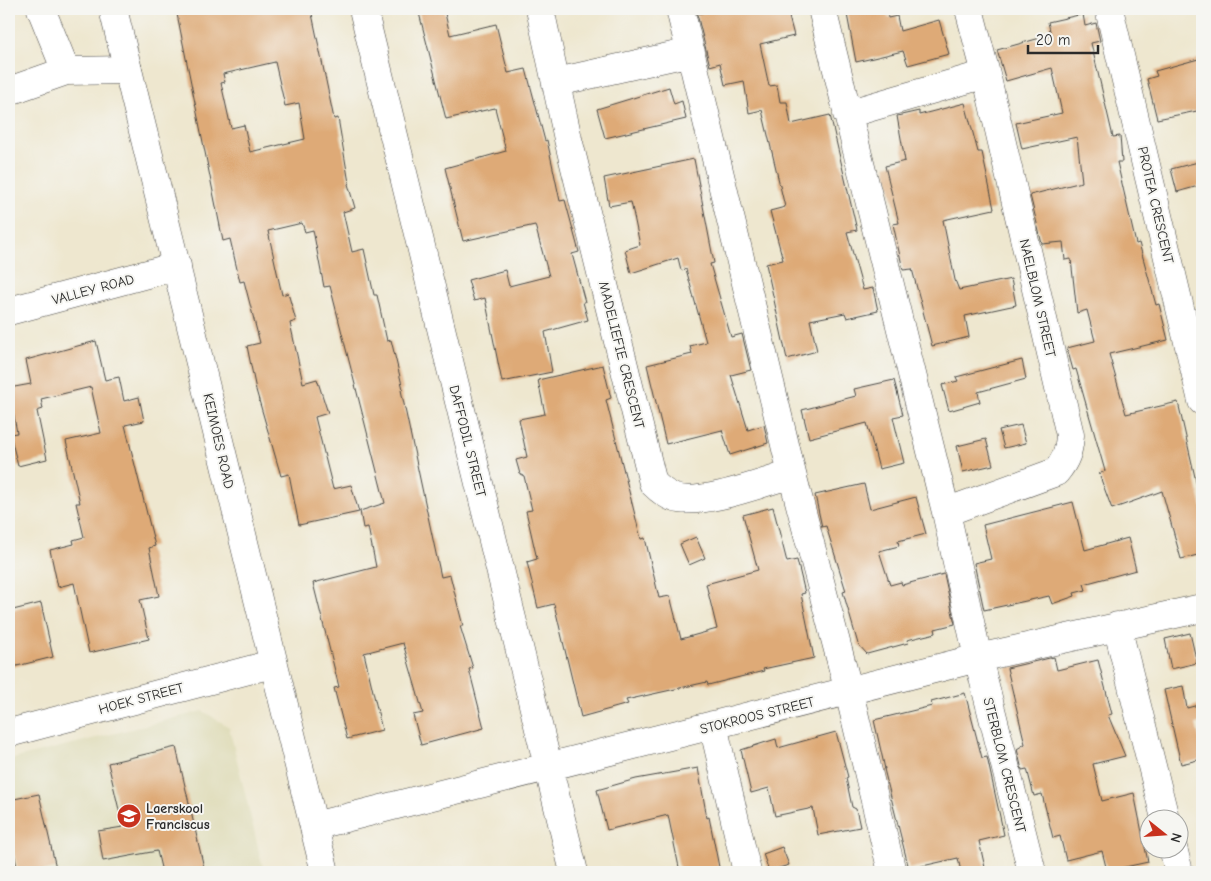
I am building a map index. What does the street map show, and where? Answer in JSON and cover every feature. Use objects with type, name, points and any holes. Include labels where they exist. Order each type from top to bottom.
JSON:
[{"type":"street","points":[[41,9],[66,71]]},
{"type":"street","name":"KEIMOES ROAD","points":[[113,9],[177,266],[272,664],[325,872]]},
{"type":"street","name":"DAFFODIL STREET","points":[[363,9],[574,872]]},
{"type":"street","name":"MADELIEFIE CRESCENT","points":[[540,9],[568,139],[653,483],[664,494],[677,499],[702,499],[792,474]]},
{"type":"street","points":[[680,9],[792,474],[849,692],[892,872]]},
{"type":"street","points":[[822,9],[946,512],[978,658]]},
{"type":"street","name":"NAELBLOM STREET","points":[[946,512],[1056,472],[1065,461],[1069,450],[1068,424],[969,9]]},
{"type":"street","name":"PROTEA CRESCENT","points":[[1110,9],[1202,401]]},
{"type":"street","points":[[557,82],[691,52]]},
{"type":"street","points":[[9,91],[66,71],[128,70]]},
{"type":"street","points":[[847,114],[986,74]]},
{"type":"street","name":"VALLEY ROAD","points":[[9,312],[177,266]]},
{"type":"street","name":"STOKROOS STREET","points":[[314,826],[978,658],[1202,608]]},
{"type":"street","points":[[1117,626],[1162,808]]},
{"type":"street","name":"STERBLOM CRESCENT","points":[[978,658],[1032,872]]},
{"type":"street","name":"HOEK STREET","points":[[9,733],[272,664]]},
{"type":"street","points":[[713,725],[747,872]]},
{"type":"street","points":[[1176,858],[1179,872]]},
{"type":"shaded area","name":"Laerskool Franciscus","points":[[203,711],[229,727],[264,872],[9,872],[9,760]]},
{"type":"building","points":[[176,9],[311,9],[334,119],[338,118],[348,184],[355,208],[343,212],[352,252],[364,249],[387,341],[391,340],[403,389],[401,390],[441,577],[450,575],[463,626],[460,626],[473,668],[469,669],[484,728],[421,745],[413,715],[423,713],[403,643],[364,653],[382,730],[347,739],[334,688],[339,687],[313,583],[376,567],[368,527],[363,528],[360,511],[385,503],[330,286],[324,287],[313,230],[305,232],[302,223],[268,231],[282,295],[288,293],[296,321],[290,323],[303,383],[317,379],[328,413],[315,417],[333,489],[351,485],[359,512],[299,525],[289,474],[281,476],[256,390],[247,346],[260,343],[244,281],[240,282],[230,239],[223,241]],"holes":[[[275,62],[285,106],[299,103],[305,139],[250,152],[244,125],[231,128],[221,83],[225,82],[223,74]]]},
{"type":"building","points":[[418,9],[444,9],[450,35],[496,24],[508,73],[526,69],[545,141],[547,140],[560,201],[565,200],[579,252],[572,254],[588,320],[545,332],[552,372],[502,382],[485,298],[474,301],[468,280],[505,270],[509,286],[549,276],[535,225],[463,241],[445,168],[506,151],[495,108],[446,119]]},
{"type":"building","points":[[719,9],[787,9],[794,36],[760,44],[769,86],[777,85],[780,102],[787,102],[791,124],[830,115],[857,230],[847,232],[863,290],[873,288],[878,311],[847,318],[845,313],[810,320],[817,351],[787,359],[766,264],[783,260],[770,211],[785,207],[762,110],[749,113],[744,81],[725,85],[720,63],[710,66],[697,14]]},
{"type":"building","points":[[846,9],[886,9],[888,18],[897,16],[900,31],[939,20],[949,54],[908,65],[903,51],[856,62]]},
{"type":"building","points":[[1083,14],[1085,26],[1096,23],[1100,41],[1091,43],[1113,137],[1120,136],[1122,162],[1117,162],[1136,244],[1139,243],[1156,305],[1159,304],[1168,340],[1109,354],[1126,414],[1178,402],[1202,508],[1202,554],[1181,559],[1162,491],[1112,509],[1099,474],[1105,471],[1076,369],[1073,370],[1067,348],[1095,341],[1087,310],[1077,313],[1071,259],[1065,260],[1063,242],[1042,244],[1030,195],[1082,182],[1077,137],[1022,149],[1016,123],[1062,113],[1052,68],[1006,81],[997,50],[1051,35],[1048,22]]},
{"type":"building","points":[[1202,58],[1202,110],[1157,119],[1147,79],[1157,76],[1155,71]]},
{"type":"building","points":[[669,87],[674,104],[682,101],[686,119],[605,138],[597,109]]},
{"type":"building","points":[[965,103],[978,152],[982,152],[994,209],[943,220],[955,280],[959,290],[1011,279],[1016,305],[965,316],[969,337],[932,346],[912,269],[903,270],[893,224],[899,223],[885,166],[905,161],[897,116],[919,111],[919,115]]},
{"type":"building","points":[[694,159],[714,263],[710,264],[731,337],[742,334],[751,370],[731,375],[748,430],[764,425],[768,443],[730,455],[722,430],[666,444],[647,365],[692,354],[690,346],[706,342],[686,269],[681,270],[678,258],[631,273],[625,250],[640,245],[631,202],[609,206],[604,178]]},
{"type":"building","points":[[1202,161],[1202,185],[1177,192],[1171,169]]},
{"type":"building","points":[[96,341],[105,380],[119,377],[124,401],[139,397],[144,421],[125,425],[155,546],[149,548],[159,596],[140,600],[149,639],[89,653],[74,583],[58,587],[50,550],[74,544],[73,540],[84,537],[76,503],[80,503],[66,441],[101,433],[91,387],[41,399],[43,409],[37,411],[47,459],[18,466],[10,434],[17,433],[9,388],[31,384],[26,360]]},
{"type":"building","points":[[1022,360],[1026,379],[978,392],[980,402],[949,411],[942,385],[958,381],[956,377]]},
{"type":"building","points":[[603,365],[611,398],[606,400],[641,539],[645,538],[659,598],[670,596],[681,639],[717,629],[706,584],[758,570],[743,515],[773,507],[787,562],[797,560],[805,593],[801,594],[814,658],[763,669],[764,671],[708,685],[707,682],[626,700],[628,704],[581,717],[554,604],[538,608],[527,562],[537,559],[526,511],[532,510],[524,476],[520,474],[516,460],[527,457],[519,419],[545,414],[538,380]]},
{"type":"building","points":[[894,380],[903,415],[893,417],[904,463],[879,469],[867,423],[809,438],[802,410],[856,396],[854,389]]},
{"type":"building","points":[[1021,425],[1026,443],[1004,448],[999,430]]},
{"type":"building","points":[[986,439],[993,465],[963,472],[957,446]]},
{"type":"building","points":[[864,484],[870,509],[916,497],[926,534],[898,541],[899,546],[879,551],[890,585],[901,582],[902,585],[944,574],[955,624],[935,629],[936,633],[907,640],[908,643],[867,654],[858,644],[843,592],[846,591],[826,526],[822,527],[815,495]]},
{"type":"building","points":[[1073,502],[1085,550],[1128,538],[1136,570],[1084,584],[1086,590],[1074,593],[1075,596],[1052,604],[1049,596],[984,610],[974,563],[991,559],[983,525]]},
{"type":"building","points":[[696,537],[705,558],[689,565],[680,544]]},
{"type":"building","points":[[41,603],[53,657],[9,668],[9,611]]},
{"type":"building","points":[[1190,633],[1197,663],[1171,669],[1165,639]]},
{"type":"building","points":[[1054,657],[1057,670],[1098,660],[1112,714],[1108,715],[1125,756],[1093,764],[1102,801],[1134,793],[1138,813],[1138,858],[1147,858],[1148,862],[1107,871],[1102,851],[1066,860],[1060,836],[1053,838],[1042,794],[1034,796],[1027,769],[1022,770],[1017,749],[1025,744],[1007,668]]},
{"type":"building","points":[[1183,686],[1187,708],[1202,704],[1202,722],[1196,724],[1202,749],[1202,759],[1181,764],[1164,690]]},
{"type":"building","points":[[965,693],[982,758],[987,757],[1004,835],[979,841],[986,872],[961,872],[958,858],[909,869],[874,720],[932,706],[931,702]]},
{"type":"building","points":[[836,732],[848,777],[846,778],[852,807],[856,809],[860,827],[818,835],[813,808],[775,816],[769,788],[751,793],[741,750],[776,739],[778,748]]},
{"type":"building","points":[[176,747],[205,872],[162,872],[157,851],[103,861],[98,831],[123,827],[108,763]]},
{"type":"building","points":[[698,768],[707,818],[709,817],[720,872],[680,872],[668,815],[607,830],[597,790],[636,779]]},
{"type":"building","points":[[39,794],[56,868],[37,872],[18,872],[9,829],[9,800]]},
{"type":"building","points":[[782,847],[789,865],[769,871],[763,854]]},
{"type":"place","name":"Laerskool Franciscus","points":[[129,816]]}]
